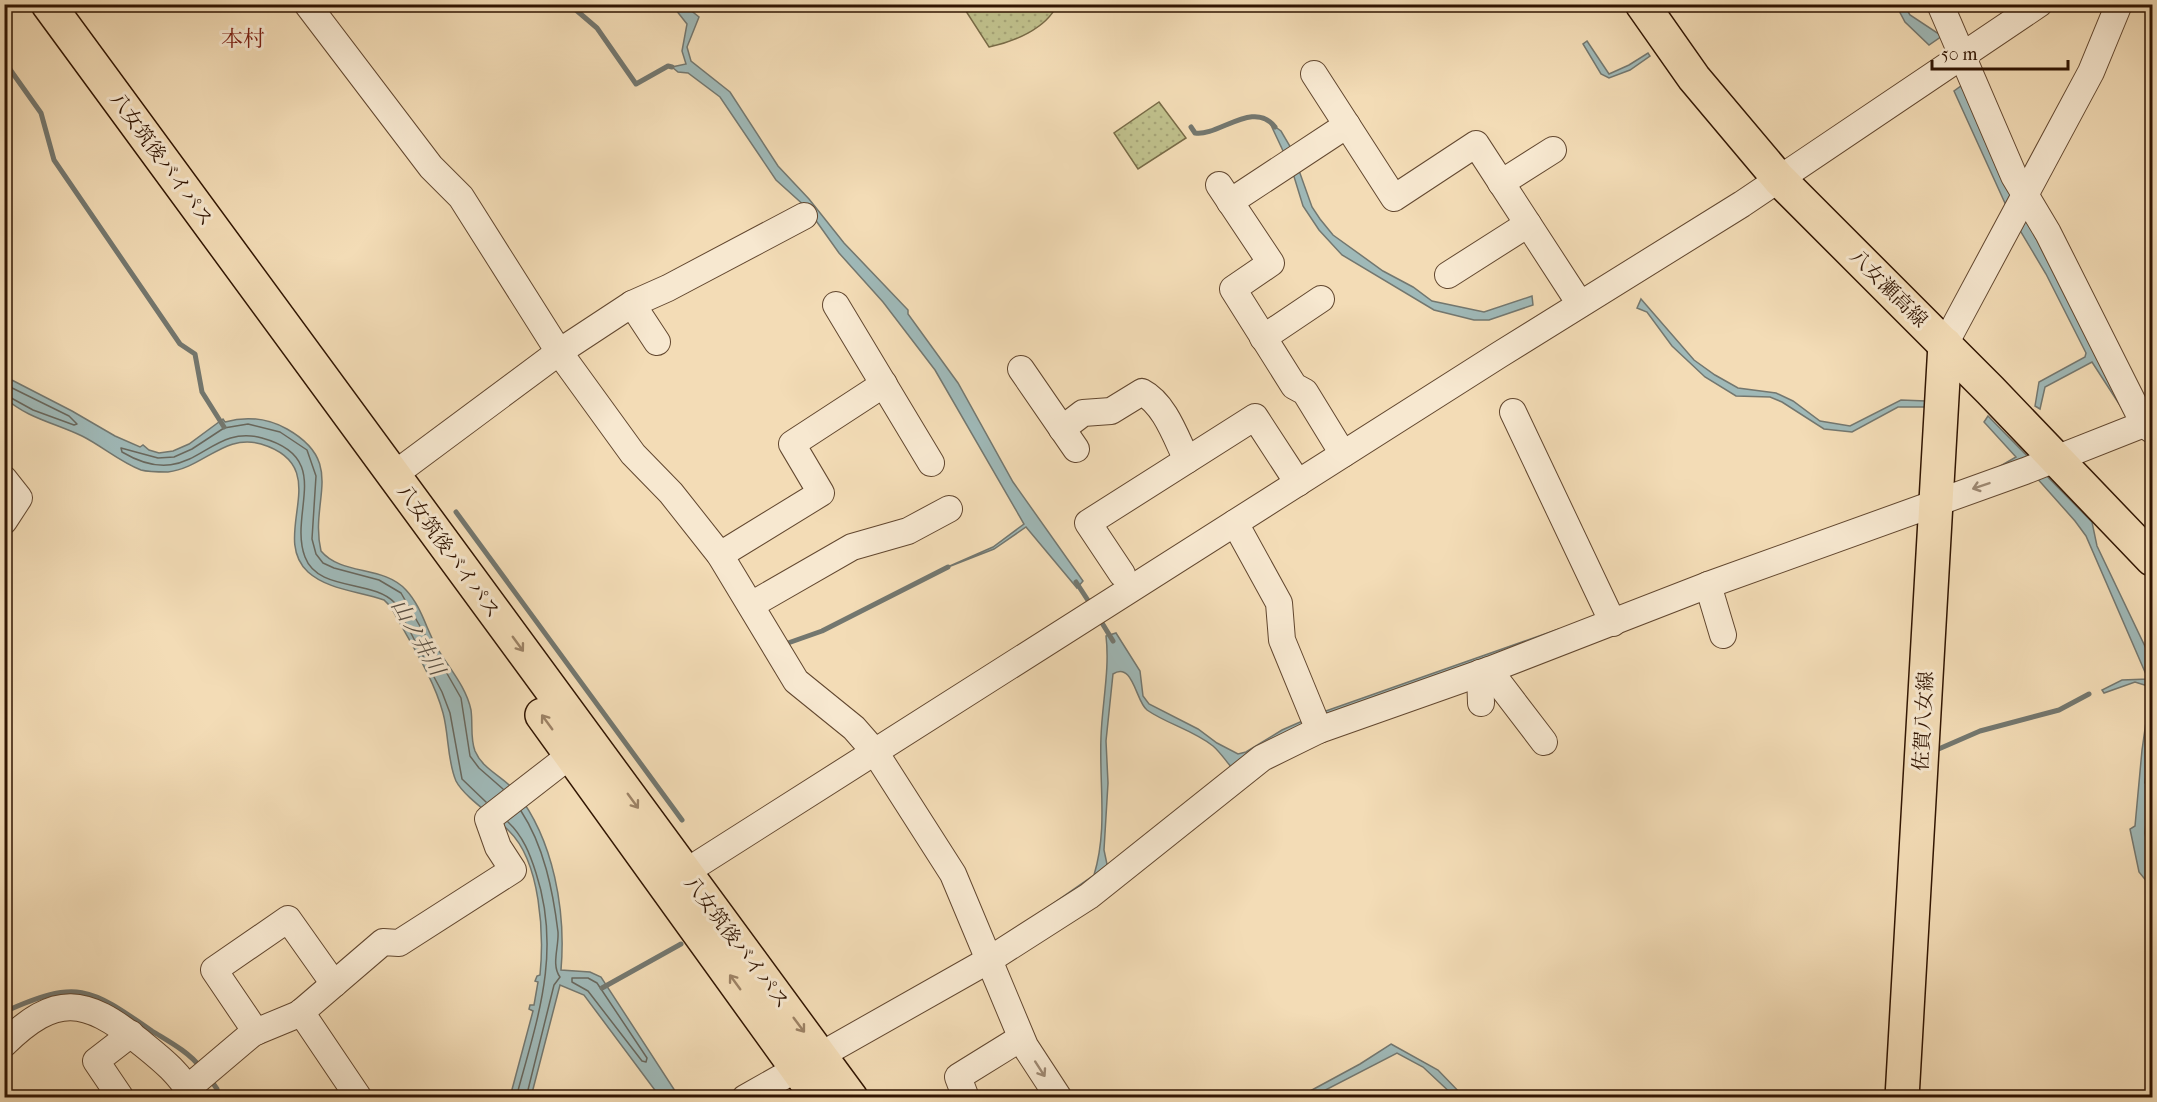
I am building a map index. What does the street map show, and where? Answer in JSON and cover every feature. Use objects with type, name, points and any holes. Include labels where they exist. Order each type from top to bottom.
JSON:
[{"type":"main road","name":"八女筑後バイパス","points":[[24,4],[810,1063],[851,1098]]},
{"type":"main road","name":"八女筑後バイパス","points":[[48,4],[675,879]]},
{"type":"main road","name":"八女瀬高線","points":[[1642,4],[1694,78],[1779,179],[1945,344],[2041,465],[2152,559]]},
{"type":"main road","name":"佐賀八女線","points":[[1902,1098],[1934,503],[1945,344]]},
{"type":"main road","name":"八女筑後バイパス","points":[[810,1063],[818,1098]]},
{"type":"street","points":[[307,4],[431,167],[461,197],[559,352],[633,454],[671,493],[720,555],[796,681],[854,728],[875,752],[954,873],[1021,1038],[1059,1098]]},
{"type":"street","points":[[745,1098],[988,960],[1089,896],[1262,758],[1319,730],[1475,670],[1565,631],[1613,623],[1750,561],[1934,503],[2148,427],[2014,176],[1960,56],[1940,4]]},
{"type":"street","points":[[675,879],[1779,179],[2039,4]]},
{"type":"street","points":[[1945,344],[2091,72],[2119,4]]},
{"type":"street","points":[[1314,75],[1394,198],[1476,144],[1580,304]]},
{"type":"street","points":[[1343,454],[1305,392],[1294,386],[1233,290],[1271,263],[1225,194],[1347,125]]},
{"type":"street","points":[[1501,183],[1553,150]]},
{"type":"street","points":[[407,465],[559,352],[632,304],[668,288],[804,216]]},
{"type":"street","points":[[1448,275],[1528,224]]},
{"type":"street","points":[[1263,338],[1321,299]]},
{"type":"street","points":[[632,304],[657,342]]},
{"type":"street","points":[[836,305],[931,463]]},
{"type":"street","points":[[1021,369],[1069,439],[1083,413],[1111,411],[1142,392],[1151,396],[1168,421],[1187,460]]},
{"type":"street","points":[[720,555],[821,493],[792,444],[884,384]]},
{"type":"street","points":[[1513,412],[1613,623]]},
{"type":"street","points":[[1122,574],[1088,523],[1255,417],[1298,483]]},
{"type":"street","points":[[4,479],[19,498],[4,520]]},
{"type":"street","points":[[751,605],[852,547],[908,531],[949,509]]},
{"type":"street","points":[[1235,523],[1279,603],[1282,640],[1319,730]]},
{"type":"street","points":[[1719,576],[1723,635]]},
{"type":"street","points":[[1475,670],[1481,703]]},
{"type":"street","points":[[1475,670],[1544,742]]},
{"type":"street","points":[[4,1044],[21,1027],[46,1011],[67,1007],[87,1008],[102,1014],[169,1064],[190,1093],[256,1032],[301,1012],[383,942],[399,943],[513,870],[498,848],[488,819],[559,764]]},
{"type":"street","points":[[256,1032],[214,970],[288,919],[334,984]]},
{"type":"street","points":[[301,1012],[359,1098]]},
{"type":"street","points":[[121,1098],[96,1061],[131,1034]]},
{"type":"street","points":[[966,1098],[958,1077],[1021,1038]]},
{"type":"green space","points":[[962,5],[1057,5],[1037,28],[1008,42],[989,47]]},
{"type":"green space","points":[[1159,102],[1186,138],[1138,169],[1114,133]]},
{"type":"water","points":[[672,5],[684,5],[699,17],[687,47],[691,61],[730,92],[778,166],[809,199],[844,243],[908,310],[908,314],[958,383],[1013,482],[1083,581],[1077,588],[1026,527],[994,549],[943,569],[993,547],[1024,524],[935,370],[883,302],[839,253],[807,208],[776,180],[720,97],[688,73],[678,72],[672,67],[686,64],[682,51],[687,24]]},
{"type":"water","points":[[1896,5],[1904,5],[1910,15],[1942,36],[1929,45],[1905,22]]},
{"type":"water","points":[[1587,41],[1609,74],[1648,53],[1650,56],[1630,70],[1609,78],[1601,74],[1583,44]]},
{"type":"water","points":[[1968,81],[2125,413],[2092,362],[2045,387],[2040,409],[2035,406],[2039,382],[2085,357],[2086,353],[2046,274],[2009,212],[1954,91]]},
{"type":"water","points":[[1270,123],[1281,131],[1291,148],[1312,207],[1320,219],[1333,235],[1383,271],[1413,287],[1432,301],[1484,312],[1532,296],[1533,305],[1489,320],[1474,320],[1434,310],[1342,255],[1319,230],[1303,206],[1292,170]]},
{"type":"water","points":[[1641,299],[1694,360],[1715,375],[1738,388],[1776,393],[1793,401],[1820,421],[1850,426],[1901,400],[1926,401],[1926,407],[1898,407],[1852,432],[1824,429],[1782,402],[1770,397],[1736,396],[1705,377],[1672,346],[1647,312],[1637,308]]},
{"type":"water","name":"山ノ井川","points":[[4,376],[115,436],[159,453],[173,451],[189,444],[223,419],[225,422],[249,419],[272,422],[305,442],[316,455],[321,469],[319,533],[321,551],[340,564],[375,573],[397,582],[416,603],[436,646],[469,701],[475,751],[488,768],[516,792],[540,832],[555,877],[559,900],[561,970],[590,972],[601,977],[679,1097],[660,1097],[584,995],[560,985],[531,1097],[510,1097],[533,1011],[529,1009],[530,1005],[534,1005],[538,982],[535,981],[540,975],[541,940],[538,900],[528,861],[520,844],[509,831],[473,800],[456,781],[439,699],[427,672],[391,607],[384,600],[325,583],[308,572],[298,557],[294,540],[299,485],[295,469],[283,455],[261,444],[236,443],[181,469],[168,472],[141,470],[82,436],[14,405],[5,398]]},
{"type":"water","points":[[1988,416],[2092,522],[2097,546],[2152,661],[2152,761],[2145,833],[2152,868],[2152,888],[2139,872],[2130,829],[2135,826],[2151,687],[2135,682],[2104,693],[2102,690],[2122,680],[2148,679],[2086,536],[2075,521],[2028,468],[1990,472],[2016,457],[1984,422]]},
{"type":"water","points":[[1559,629],[1232,768],[1216,748],[1205,740],[1147,710],[1125,673],[1120,671],[1113,674],[1106,741],[1108,783],[1104,850],[1108,869],[995,944],[1094,875],[1102,824],[1101,737],[1106,674],[1106,636],[1116,633],[1140,671],[1143,696],[1149,704],[1198,729],[1217,743],[1238,754],[1246,752],[1282,730],[1323,712]]},
{"type":"water","points":[[1391,1044],[1438,1070],[1464,1097],[1455,1097],[1423,1067],[1397,1053],[1312,1097],[1299,1097],[1360,1064]]},
{"type":"waterway","points":[[569,4],[597,28],[636,84],[668,66],[672,67]]},
{"type":"waterway","points":[[4,61],[41,113],[54,160],[180,344],[195,354],[202,392],[224,427]]},
{"type":"waterway","points":[[1191,127],[1195,133],[1204,133],[1236,121],[1257,117],[1266,119],[1275,127]]},
{"type":"waterway","points":[[456,512],[682,820]]},
{"type":"waterway","points":[[788,643],[822,631],[948,567]]},
{"type":"waterway","points":[[1076,582],[1091,605]]},
{"type":"waterway","points":[[1099,618],[1113,641]]},
{"type":"waterway","points":[[1934,751],[1980,731],[2059,710],[2089,694]]},
{"type":"waterway","points":[[602,988],[681,944]]},
{"type":"waterway","points":[[4,1012],[49,995],[66,992],[97,997],[178,1047],[200,1067]]},
{"type":"waterway","points":[[210,1079],[217,1089],[219,1098]]},
{"type":"district","name":"本村","points":[[243,38]]}]
